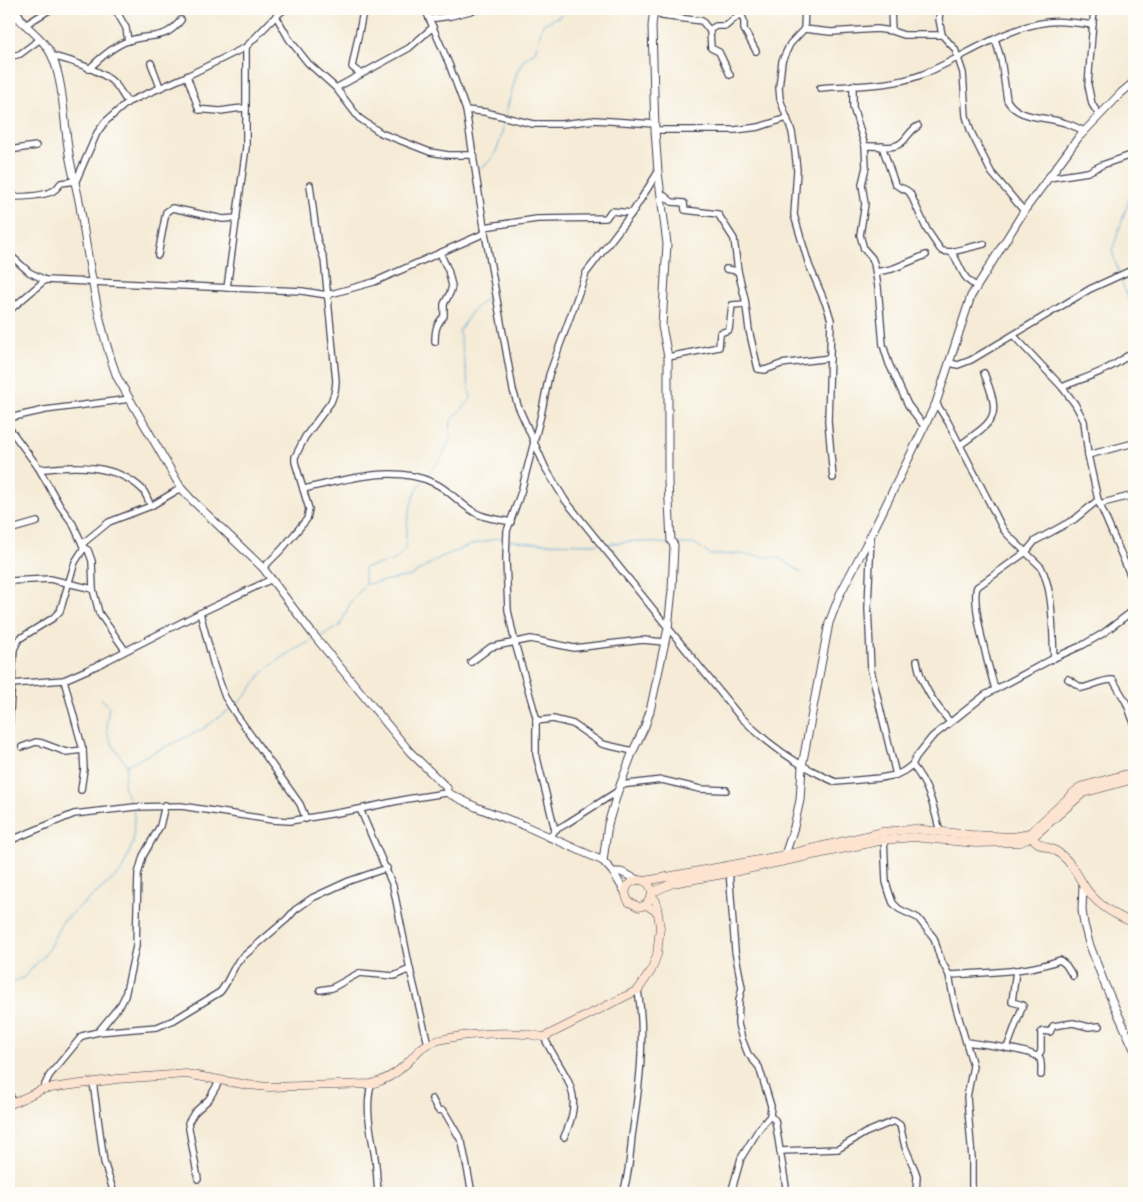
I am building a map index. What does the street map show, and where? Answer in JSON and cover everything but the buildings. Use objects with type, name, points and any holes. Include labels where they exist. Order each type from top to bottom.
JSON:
[{"type":"main road","points":[[767,862],[785,855],[914,830],[1013,837],[1031,835],[1080,786],[1134,772]]},
{"type":"main road","points":[[642,880],[652,888],[652,894],[646,905],[639,907],[632,905],[627,899],[625,892],[630,883],[642,880],[729,869],[767,862],[884,836],[974,843],[1015,843],[1031,835],[1083,793],[1134,779]]},
{"type":"main road","points":[[1031,835],[1035,842],[1057,852],[1067,860],[1079,875],[1083,885],[1105,908],[1134,923]]},
{"type":"main road","points":[[652,894],[673,883],[729,869]]},
{"type":"main road","points":[[11,1104],[43,1089],[93,1082],[186,1074],[269,1087],[371,1084],[386,1079],[400,1070],[428,1044],[485,1033],[527,1034],[535,1037],[544,1037],[638,990],[651,971],[656,959],[660,930],[656,901],[652,894]]},
{"type":"main road","points":[[646,905],[658,912]]},
{"type":"street","points":[[25,25],[50,9]]},
{"type":"street","points":[[115,9],[126,28],[128,41]]},
{"type":"street","points":[[76,181],[97,133],[105,122],[128,102],[246,47],[285,9]]},
{"type":"street","points":[[424,9],[466,110],[484,230],[513,390],[546,470],[557,490],[737,713],[759,736],[802,766],[828,780],[836,782],[896,775],[912,765],[916,757],[932,738],[950,722],[995,689],[1096,638],[1134,610]]},
{"type":"street","points":[[429,19],[478,9]]},
{"type":"street","points":[[805,9],[804,29],[790,44],[782,61],[779,88],[780,100],[792,132],[797,170],[794,215],[809,266],[831,320],[828,421],[833,478]]},
{"type":"street","points":[[891,9],[892,31]]},
{"type":"street","points":[[940,9],[939,19],[942,35],[955,49],[965,80],[966,116],[971,132],[991,172],[1024,211]]},
{"type":"street","points":[[1094,9],[1088,85],[1092,104],[1100,115]]},
{"type":"street","points":[[9,10],[40,40],[52,56],[63,106],[69,155],[76,181],[93,282],[110,360],[117,377],[181,488],[263,568],[322,646],[410,752],[446,791],[602,861],[613,872],[625,892]]},
{"type":"street","points":[[602,861],[608,824],[619,788],[650,712],[668,628],[672,590],[672,543],[667,457],[669,427],[668,357],[662,326],[667,244],[658,172],[655,127],[652,26],[654,10],[662,16],[702,20],[709,30],[711,48],[719,52],[730,75]]},
{"type":"street","points":[[709,30],[716,26],[726,26],[740,11]]},
{"type":"street","points":[[740,11],[744,29],[756,51]]},
{"type":"street","points":[[361,74],[352,67],[363,12]]},
{"type":"street","points":[[19,14],[25,25]]},
{"type":"street","points":[[276,16],[289,38],[308,63],[336,88],[359,118],[381,133],[439,154],[474,155]]},
{"type":"street","points":[[89,68],[104,55],[128,41],[169,33],[181,20]]},
{"type":"street","points":[[820,88],[885,84],[921,75],[1007,33],[1046,22],[1057,21],[1093,25]]},
{"type":"street","points":[[336,88],[409,48],[433,27]]},
{"type":"street","points":[[804,29],[831,32],[877,30],[892,31],[904,35],[942,35]]},
{"type":"street","points":[[995,39],[1009,104],[1019,112],[1043,119],[1065,122],[1084,131]]},
{"type":"street","points":[[9,57],[20,54],[40,40]]},
{"type":"street","points":[[228,288],[246,147],[246,47]]},
{"type":"street","points":[[52,56],[70,60],[89,68],[113,83],[128,102]]},
{"type":"street","points":[[151,63],[160,86]]},
{"type":"street","points":[[187,76],[199,110],[209,108],[222,111],[246,108]]},
{"type":"street","points":[[785,855],[800,800],[802,766],[829,622],[840,594],[936,403],[970,296],[994,262],[1024,211],[1084,131],[1134,82]]},
{"type":"street","points":[[853,85],[853,107],[865,146],[866,167],[862,184],[864,204],[860,235],[864,249],[872,258],[876,272],[882,335],[889,364],[908,405],[924,426]]},
{"type":"street","points":[[466,110],[485,112],[533,124],[562,124],[595,120],[655,127],[735,130],[760,127],[787,118]]},
{"type":"street","points":[[865,146],[895,146],[900,144],[909,132],[918,126]]},
{"type":"street","points":[[9,150],[36,146]]},
{"type":"street","points":[[882,146],[896,184],[899,188],[910,193],[927,230],[942,251],[950,252],[984,244]]},
{"type":"street","points":[[1049,178],[1088,172],[1134,154]]},
{"type":"street","points":[[555,830],[536,754],[536,721],[508,610],[507,531],[521,492],[549,375],[586,273],[632,213],[658,172]]},
{"type":"street","points":[[9,197],[51,192],[61,183],[76,181]]},
{"type":"street","points":[[263,568],[307,519],[309,509],[295,458],[305,437],[331,402],[335,391],[336,369],[324,259],[317,238],[310,185]]},
{"type":"street","points":[[661,193],[672,202],[684,203],[685,210],[718,214],[734,239],[738,271],[741,277],[749,330],[758,369],[765,370],[781,364],[830,358]]},
{"type":"street","points":[[158,254],[166,212],[172,208],[223,219],[236,218]]},
{"type":"street","points":[[9,254],[25,268],[45,280],[302,291],[327,295],[374,282],[440,253],[484,230],[537,219],[606,218],[611,211],[632,213]]},
{"type":"street","points":[[950,252],[957,260],[963,276],[968,282],[976,286]]},
{"type":"street","points":[[435,342],[435,330],[437,324],[444,316],[444,304],[452,286],[448,270],[440,253]]},
{"type":"street","points":[[876,272],[892,269],[926,255]]},
{"type":"street","points":[[950,363],[964,363],[1014,336],[1090,290],[1134,269]]},
{"type":"street","points":[[726,270],[738,271]]},
{"type":"street","points":[[9,311],[45,280]]},
{"type":"street","points":[[668,357],[719,348],[720,333],[729,330],[732,305],[745,304]]},
{"type":"street","points":[[1014,336],[1062,387],[1084,420],[1088,455],[1099,502],[1134,584]]},
{"type":"street","points":[[1062,387],[1118,364],[1127,356]]},
{"type":"street","points":[[960,445],[985,426],[994,412],[993,396],[984,373]]},
{"type":"street","points":[[9,418],[45,410],[130,399]]},
{"type":"street","points":[[936,403],[948,422],[1006,534],[1041,567],[1050,593],[1054,658]]},
{"type":"street","points":[[9,428],[38,467],[60,506],[73,524],[83,546],[88,550],[92,560],[93,589],[99,613],[125,650]]},
{"type":"street","points":[[1088,455],[1134,444]]},
{"type":"street","points":[[38,467],[45,469],[100,468],[111,471],[123,476],[141,488],[150,506]]},
{"type":"street","points":[[303,488],[362,477],[388,474],[408,475],[434,483],[475,513],[511,522]]},
{"type":"street","points":[[9,727],[14,649],[17,642],[58,614],[75,562],[83,546],[109,522],[150,506],[181,488]]},
{"type":"street","points":[[995,689],[985,653],[975,592],[977,587],[1026,552],[1035,541],[1075,519],[1099,502],[1134,496]]},
{"type":"street","points":[[9,530],[37,522]]},
{"type":"street","points":[[871,535],[868,608],[871,670],[896,775]]},
{"type":"street","points":[[11,684],[64,680],[272,579]]},
{"type":"street","points":[[9,581],[50,580],[69,582],[93,589]]},
{"type":"street","points":[[200,613],[214,666],[225,697],[300,804],[306,819]]},
{"type":"street","points":[[471,662],[492,648],[535,640],[553,645],[585,648],[643,640],[664,642]]},
{"type":"street","points":[[916,660],[922,683],[950,722]]},
{"type":"street","points":[[1068,679],[1082,688],[1110,679],[1113,680],[1126,702],[1134,723]]},
{"type":"street","points":[[64,680],[83,750],[84,769],[81,790]]},
{"type":"street","points":[[536,721],[553,719],[573,724],[602,744],[633,750]]},
{"type":"street","points":[[22,747],[36,742],[66,752],[83,750]]},
{"type":"street","points":[[912,765],[921,776],[930,795],[940,832]]},
{"type":"street","points":[[550,838],[555,830],[619,788],[662,780],[700,789],[726,790]]},
{"type":"street","points":[[9,841],[74,814],[135,807],[165,805],[201,808],[272,820],[290,821],[446,791]]},
{"type":"street","points":[[98,1032],[121,1004],[125,996],[136,946],[138,874],[143,856],[160,826],[165,805]]},
{"type":"street","points":[[360,809],[387,868],[393,886],[428,1044]]},
{"type":"street","points":[[884,836],[886,882],[893,903],[906,914],[918,918],[932,935],[940,958],[949,975],[954,1001],[973,1066],[967,1097],[972,1158],[972,1193]]},
{"type":"street","points":[[43,1089],[49,1076],[80,1039],[86,1035],[98,1032],[158,1027],[174,1020],[220,992],[239,960],[306,902],[349,881],[387,868]]},
{"type":"street","points":[[729,869],[735,951],[742,988],[738,1008],[738,1024],[748,1054],[761,1073],[770,1102],[770,1116],[759,1129],[741,1158],[731,1193]]},
{"type":"street","points":[[613,872],[620,872],[642,880]]},
{"type":"street","points":[[1083,885],[1082,910],[1089,943],[1134,1049]]},
{"type":"street","points":[[949,975],[1024,970],[1060,960],[1074,976]]},
{"type":"street","points":[[320,990],[332,988],[359,973],[394,976],[410,969]]},
{"type":"street","points":[[1007,1048],[1023,1007],[1022,1004],[1012,1002],[1016,970]]},
{"type":"street","points":[[622,1193],[630,1160],[637,1097],[642,1020],[638,990]]},
{"type":"street","points":[[1038,1057],[1041,1050],[1040,1033],[1043,1031],[1050,1032],[1053,1026],[1073,1023],[1088,1027],[1099,1026]]},
{"type":"street","points":[[544,1037],[572,1087],[574,1102],[572,1116],[564,1137]]},
{"type":"street","points":[[967,1042],[1007,1048],[1038,1057],[1041,1061],[1041,1074]]},
{"type":"street","points":[[198,1179],[188,1123],[194,1113],[208,1099],[220,1080]]},
{"type":"street","points":[[93,1082],[104,1162],[114,1193]]},
{"type":"street","points":[[371,1084],[367,1099],[368,1115],[378,1193]]},
{"type":"street","points":[[9,1092],[11,1104]]},
{"type":"street","points":[[432,1099],[438,1110],[444,1111],[462,1142],[472,1193]]},
{"type":"street","points":[[770,1116],[775,1120],[787,1193]]},
{"type":"street","points":[[780,1151],[838,1149],[866,1133],[894,1121],[900,1125],[905,1147],[916,1170],[916,1193]]},
{"type":"waterway","points":[[505,116],[517,72],[524,59],[535,52],[543,24],[560,16],[565,9]]},
{"type":"waterway","points":[[479,169],[490,160],[498,148],[504,120]]},
{"type":"waterway","points":[[1119,274],[1112,251],[1134,184]]},
{"type":"waterway","points":[[1120,278],[1131,307],[1134,335]]},
{"type":"waterway","points":[[426,477],[441,458],[450,440],[451,421],[471,399],[459,331],[473,310],[489,296],[490,286]]},
{"type":"waterway","points":[[319,637],[340,626],[351,601],[365,585],[364,568],[395,560],[405,549],[411,505],[423,481]]},
{"type":"waterway","points":[[367,584],[411,576],[441,557],[471,545],[498,538],[503,539]]},
{"type":"waterway","points":[[510,540],[530,543],[598,544]]},
{"type":"waterway","points":[[604,544],[634,541],[670,544]]},
{"type":"waterway","points":[[677,544],[696,544],[710,555],[739,554],[779,558],[802,573]]},
{"type":"waterway","points":[[233,707],[238,704],[271,665],[313,640]]},
{"type":"waterway","points":[[101,698],[109,707],[107,717],[109,738],[127,765]]},
{"type":"waterway","points":[[131,804],[123,786],[127,765],[203,729],[230,709]]},
{"type":"waterway","points":[[9,984],[24,977],[47,952],[62,922],[121,872],[133,843],[133,810]]}]
